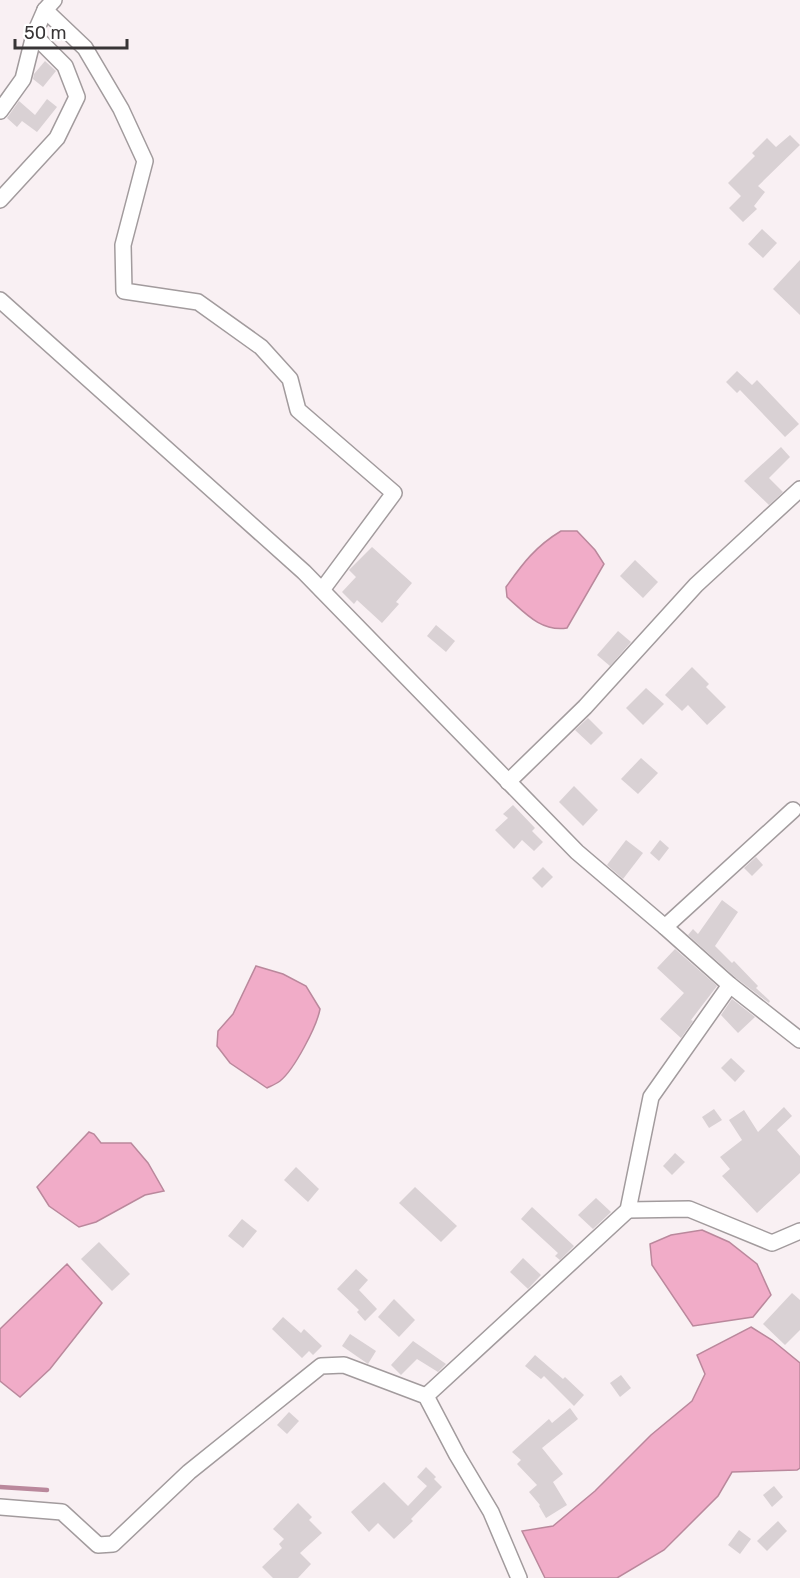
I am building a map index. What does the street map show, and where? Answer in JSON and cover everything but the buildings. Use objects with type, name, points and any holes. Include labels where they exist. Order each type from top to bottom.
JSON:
[{"type":"street","points":[[0,111],[23,79],[34,35],[50,5],[85,48],[121,109],[145,161],[123,245],[124,291],[198,302],[261,347],[290,379],[298,410],[394,493],[322,590]]},
{"type":"street","points":[[0,200],[57,138],[76,97],[65,66],[34,35]]},
{"type":"street","points":[[0,300],[304,572],[577,852],[730,985],[800,1040]]},
{"type":"street","points":[[507,782],[585,707],[696,585],[800,489]]},
{"type":"street","points":[[665,927],[793,810]]},
{"type":"street","points":[[426,1396],[628,1210],[651,1097],[730,985]]},
{"type":"street","points":[[628,1210],[689,1209],[772,1243],[800,1231]]},
{"type":"street","points":[[0,1507],[62,1512],[98,1545],[113,1544],[189,1472],[321,1366],[344,1365],[426,1396],[491,1512],[519,1578]]},
{"type":"shaded area","points":[[561,531],[577,531],[595,550],[604,564],[567,628],[549,627],[534,620],[507,597],[506,587],[530,556]]},
{"type":"shaded area","points":[[256,966],[283,974],[306,986],[320,1009],[310,1036],[292,1068],[280,1081],[267,1088],[230,1063],[217,1046],[218,1031],[233,1014]]},
{"type":"shaded area","points":[[89,1132],[94,1134],[101,1143],[131,1143],[148,1163],[164,1191],[145,1195],[96,1222],[79,1227],[49,1206],[37,1187]]},
{"type":"shaded area","points":[[702,1230],[729,1242],[757,1264],[771,1295],[753,1317],[693,1326],[652,1265],[650,1244],[671,1235]]},
{"type":"shaded area","points":[[67,1264],[102,1303],[50,1369],[20,1397],[0,1381],[0,1329]]},
{"type":"shaded area","points":[[751,1327],[772,1340],[800,1363],[800,1468],[797,1470],[732,1472],[718,1496],[664,1550],[617,1578],[545,1578],[522,1531],[553,1526],[595,1491],[651,1435],[692,1401],[705,1374],[697,1355]]},
{"type":"waterway","points":[[0,1487],[47,1490]]}]
